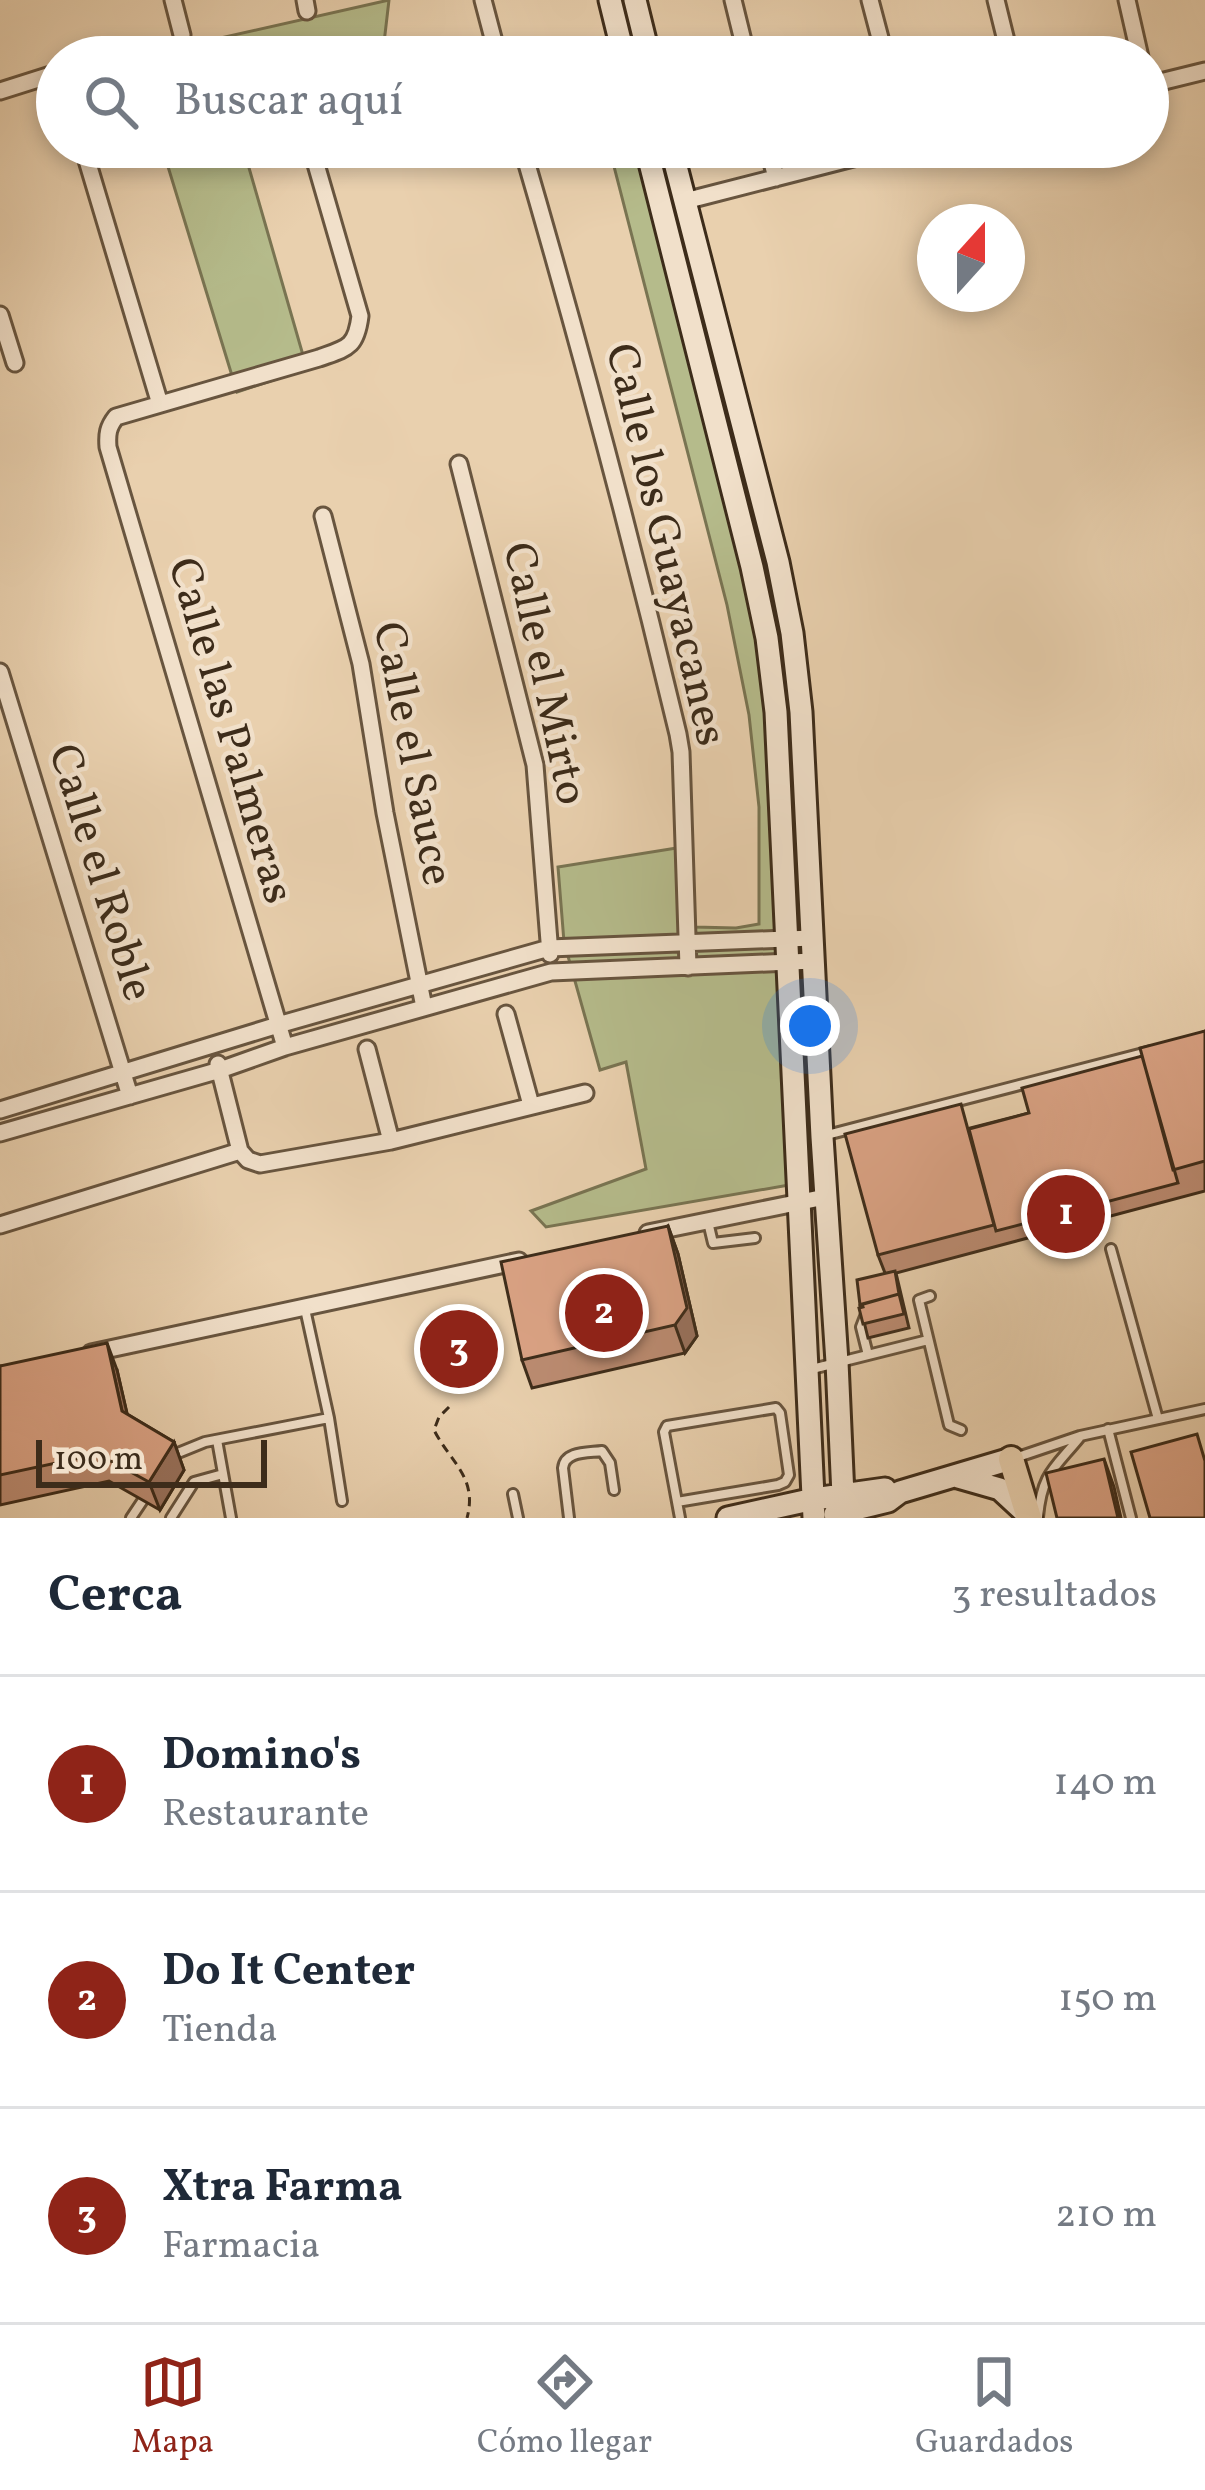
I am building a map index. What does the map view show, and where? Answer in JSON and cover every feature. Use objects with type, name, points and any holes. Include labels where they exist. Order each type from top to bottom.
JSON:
[{"type":"main road","points":[[610,0],[619,36]]},
{"type":"main road","points":[[634,0],[643,36]]},
{"type":"main road","points":[[651,168],[767,638],[776,712],[816,1512]]},
{"type":"main road","points":[[676,168],[778,562],[802,712],[843,1508]]},
{"type":"main road","points":[[841,1447],[855,1476],[892,1490],[1011,1460],[1031,1517]]},
{"type":"main road","points":[[958,1476],[1000,1489],[1031,1517]]},
{"type":"main road","points":[[728,1518],[888,1501],[892,1490]]},
{"type":"street","points":[[173,0],[182,35]]},
{"type":"street","points":[[483,0],[492,36]]},
{"type":"street","points":[[733,0],[742,36]]},
{"type":"street","points":[[870,0],[879,36]]},
{"type":"street","points":[[997,0],[1005,36]]},
{"type":"street","points":[[1127,0],[1136,36]]},
{"type":"street","points":[[1169,80],[1205,71]]},
{"type":"street","points":[[0,91],[36,80]]},
{"type":"street","points":[[89,168],[160,404],[319,358],[355,341],[360,316],[317,168]]},
{"type":"street","name":"Calle los Guayacanes","points":[[528,168],[582,352],[678,734],[688,967]]},
{"type":"street","points":[[774,168],[776,178]]},
{"type":"street","points":[[685,201],[815,168]]},
{"type":"street","points":[[0,315],[15,363]]},
{"type":"street","name":"Calle las Palmeras","points":[[160,404],[116,417],[107,435],[285,1047]]},
{"type":"street","name":"Calle el Mirto","points":[[458,464],[535,765],[551,972]]},
{"type":"street","name":"Calle el Sauce","points":[[323,516],[362,664],[385,813],[424,1007]]},
{"type":"street","name":"Calle el Roble","points":[[0,672],[130,1096]]},
{"type":"street","points":[[0,1111],[549,948],[687,941],[787,952]]},
{"type":"street","points":[[0,1133],[551,972],[688,967],[813,950]]},
{"type":"street","points":[[506,1014],[531,1105]]},
{"type":"street","points":[[213,1046],[240,1151],[260,1164],[391,1141],[585,1093]]},
{"type":"street","points":[[367,1049],[391,1141]]},
{"type":"street","points":[[0,1225],[240,1151]]},
{"type":"street","points":[[640,1234],[825,1197]]},
{"type":"street","points":[[70,1357],[528,1259]]},
{"type":"lane","points":[[821,1137],[1160,1049]]},
{"type":"lane","points":[[707,1219],[712,1243],[755,1238]]},
{"type":"lane","points":[[1111,1249],[1158,1419]]},
{"type":"lane","points":[[901,1304],[925,1298],[928,1340],[949,1425],[961,1430]]},
{"type":"lane","points":[[304,1309],[342,1501]]},
{"type":"lane","points":[[868,1355],[862,1319],[883,1310]]},
{"type":"lane","points":[[808,1370],[928,1340]]},
{"type":"lane","points":[[677,1502],[785,1482],[789,1475],[776,1408],[667,1426],[664,1432],[677,1502],[680,1518]]},
{"type":"lane","points":[[1011,1460],[1080,1436],[1205,1409]]},
{"type":"lane","points":[[167,1460],[179,1451],[217,1440],[329,1418]]},
{"type":"lane","points":[[1108,1430],[1131,1518]]},
{"type":"lane","points":[[1031,1517],[1048,1473],[1080,1436]]},
{"type":"lane","points":[[217,1440],[231,1518]]},
{"type":"lane","points":[[569,1518],[563,1468],[568,1456],[602,1451],[610,1463],[614,1490]]},
{"type":"lane","points":[[171,1518],[194,1482],[223,1474]]},
{"type":"lane","points":[[513,1494],[518,1518]]},
{"type":"lane","points":[[131,1518],[143,1500]]},
{"type":"path","points":[[448,1407],[434,1430],[464,1478],[470,1495],[467,1518]]},
{"type":"green space","points":[[389,0],[385,36],[229,36]]},
{"type":"green space","points":[[168,168],[249,168],[307,369],[237,392]]},
{"type":"green space","points":[[614,168],[640,168],[762,648],[771,724],[789,1185],[546,1227],[531,1211],[646,1169],[626,1062],[600,1070],[564,942],[558,867],[689,846],[694,927],[759,924],[759,807],[749,715],[727,605]]},
{"type":"building","points":[[1205,1031],[1205,1161],[1173,1170],[1140,1048]]},
{"type":"building","points":[[1142,1056],[1178,1183],[996,1231],[969,1129],[1029,1113],[1022,1088]]},
{"type":"building","points":[[961,1104],[994,1225],[878,1255],[845,1134]]},
{"type":"building","points":[[668,1226],[687,1308],[675,1325],[522,1360],[501,1262]]},
{"type":"building","points":[[895,1271],[899,1294],[860,1305],[857,1280]]},
{"type":"building","points":[[899,1294],[904,1314],[863,1324],[862,1304]]},
{"type":"building","points":[[107,1343],[122,1411],[174,1442],[149,1482],[98,1454],[0,1475],[0,1366]]},
{"type":"building","points":[[1197,1434],[1205,1461],[1205,1518],[1150,1518],[1131,1452]]},
{"type":"building","points":[[1104,1459],[1118,1518],[1057,1518],[1046,1473]]},
{"type":"place","name":"Domino's","points":[[1066,1214]]},
{"type":"place","name":"Do It Center","points":[[604,1313]]},
{"type":"place","name":"Xtra Farma","points":[[459,1349]]}]
